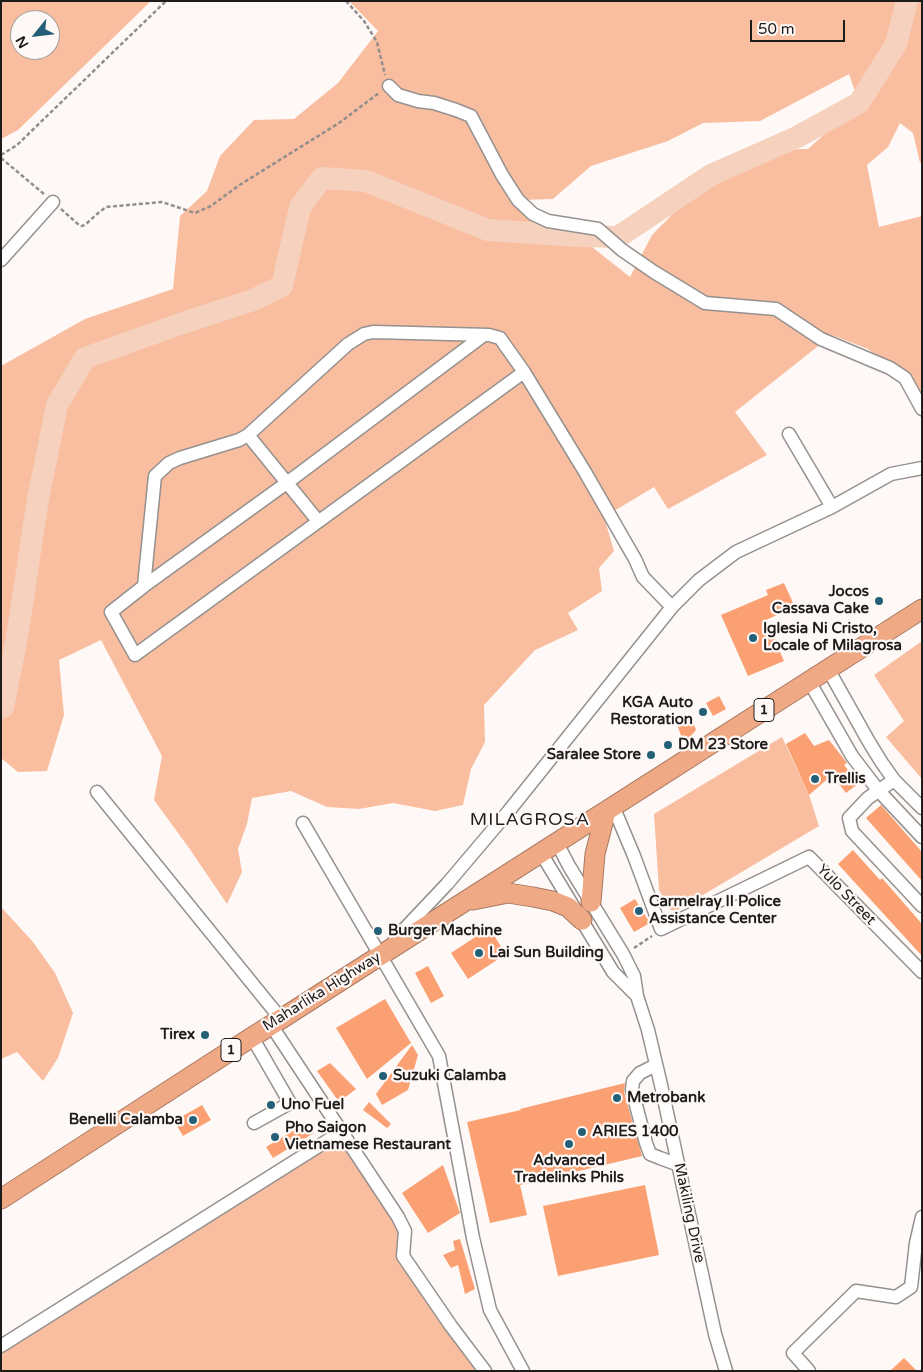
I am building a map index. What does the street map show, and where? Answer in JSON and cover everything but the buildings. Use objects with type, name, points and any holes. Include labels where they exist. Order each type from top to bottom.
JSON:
[{"type":"highway","name":"Maharlika Highway","points":[[1,1199],[922,609]]},
{"type":"highway","points":[[591,902],[595,854],[610,809]]},
{"type":"highway","points":[[462,902],[508,893],[553,901],[568,907],[582,920]]},
{"type":"street","points":[[389,86],[398,95],[418,102],[434,103],[471,116],[502,175],[518,200],[534,214],[548,221],[598,229],[622,250],[705,303],[776,309],[822,339],[890,368],[906,378],[922,409]]},
{"type":"street","points":[[1,260],[53,202]]},
{"type":"street","points":[[144,586],[155,476],[169,463],[239,440],[248,435],[348,344],[364,334],[373,332],[484,335],[500,338],[524,372],[585,472],[635,558],[643,576],[672,607]]},
{"type":"street","points":[[484,335],[111,612],[136,655],[524,372]]},
{"type":"street","points":[[789,434],[832,508]]},
{"type":"street","points":[[248,435],[288,482],[318,522]]},
{"type":"street","points":[[380,956],[447,884],[508,812],[672,607],[700,580],[736,552],[832,508],[891,474],[922,468]]},
{"type":"street","points":[[828,669],[869,742],[894,780],[922,808]]},
{"type":"street","points":[[809,680],[852,756],[878,790],[922,837]]},
{"type":"street","points":[[894,780],[868,798],[849,818],[852,832],[922,906]]},
{"type":"street","points":[[97,792],[276,1022],[341,1132],[398,1217],[405,1231],[403,1256],[451,1326],[485,1371]]},
{"type":"street","points":[[610,809],[634,856],[661,929]]},
{"type":"street","points":[[303,823],[440,1056],[473,1238],[490,1310],[524,1371]]},
{"type":"street","name":"Makiling Drive","points":[[557,843],[623,954],[634,976],[637,996],[648,1030],[679,1165],[715,1334],[726,1371]]},
{"type":"street","name":"Makiling Drive","points":[[541,852],[613,972],[637,996]]},
{"type":"street","name":"Yulo Street","points":[[661,929],[809,857],[922,972]]},
{"type":"street","points":[[252,1037],[290,1103],[254,1123]]},
{"type":"street","points":[[656,1065],[640,1073],[633,1081],[632,1090],[650,1154],[679,1165]]},
{"type":"street","points":[[1,1346],[341,1132]]},
{"type":"street","points":[[809,1371],[793,1353],[856,1291],[896,1297],[910,1287],[919,1246],[922,1217]]},
{"type":"path","points":[[166,1],[18,145],[1,156],[79,225],[86,224],[106,207],[162,202],[195,213],[211,206],[238,186],[339,123],[389,86],[377,42],[364,21],[346,1]]},
{"type":"path","points":[[623,954],[661,929]]},
{"type":"shaded area","points":[[1,1],[151,1],[18,130],[1,139]]},
{"type":"shaded area","points":[[349,1],[922,1],[922,163],[920,163],[913,133],[900,123],[888,147],[867,165],[879,227],[922,216],[922,392],[868,349],[832,335],[735,412],[767,455],[668,509],[654,487],[604,517],[614,551],[599,568],[602,591],[568,613],[578,630],[535,650],[484,705],[485,742],[471,769],[463,805],[435,811],[393,803],[359,809],[327,807],[291,791],[252,798],[247,824],[238,849],[242,872],[227,904],[154,800],[162,756],[101,640],[59,660],[64,715],[47,771],[18,772],[1,758],[1,366],[85,319],[173,289],[180,216],[207,191],[220,156],[254,120],[294,119],[338,83],[378,31]],"holes":[[[849,74],[859,103],[808,149],[767,150],[711,175],[652,235],[630,277],[578,236],[519,200],[553,199],[591,166],[668,141],[703,123],[760,121]]]},
{"type":"shaded area","points":[[922,641],[922,779],[886,737],[904,721],[874,675]]},
{"type":"shaded area","points":[[782,737],[809,795],[819,826],[676,911],[671,910],[659,890],[654,814]]},
{"type":"shaded area","points":[[1,907],[33,942],[55,973],[73,1013],[58,1058],[43,1081],[17,1052],[1,1059]]},
{"type":"shaded area","points":[[339,1135],[398,1216],[403,1251],[487,1371],[1,1371],[1,1350]]},
{"type":"waterway","points":[[1,708],[3,707],[17,637],[38,499],[57,405],[85,358],[253,300],[282,286],[300,207],[322,178],[366,181],[488,230],[618,237],[711,175],[797,137],[859,103],[896,44],[907,1]]},
{"type":"place","name":"Jocos Cassava Cake","points":[[879,601]]},
{"type":"place","name":"Iglesia Ni Cristo, Locale of Milagrosa","points":[[753,638]]},
{"type":"place","name":"KGA Auto Restoration","points":[[703,712]]},
{"type":"place","name":"DM 23 Store","points":[[668,745]]},
{"type":"place","name":"Saralee Store","points":[[651,755]]},
{"type":"place","name":"Trellis","points":[[815,779]]},
{"type":"place","name":"Carmelray II Police Assistance Center","points":[[639,911]]},
{"type":"place","name":"Burger Machine","points":[[378,931]]},
{"type":"place","name":"Lai Sun Building","points":[[479,953]]},
{"type":"place","name":"Tirex","points":[[205,1035]]},
{"type":"place","name":"Suzuki Calamba","points":[[383,1076]]},
{"type":"place","name":"Metrobank","points":[[617,1098]]},
{"type":"place","name":"Uno Fuel","points":[[271,1105]]},
{"type":"place","name":"Benelli Calamba","points":[[193,1120]]},
{"type":"place","name":"ARIES 1400","points":[[582,1132]]},
{"type":"place","name":"Pho Saigon Vietnamese Restaurant","points":[[275,1137]]},
{"type":"place","name":"Advanced Tradelinks Phils","points":[[569,1144]]},
{"type":"district","name":"MILAGROSA","points":[[530,820]]}]
